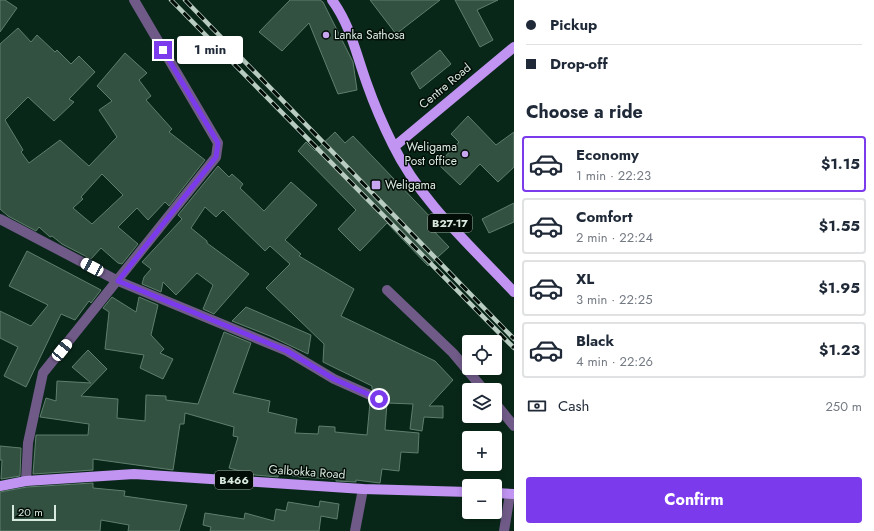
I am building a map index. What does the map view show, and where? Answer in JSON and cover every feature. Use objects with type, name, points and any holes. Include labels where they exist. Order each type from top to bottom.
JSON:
[{"type":"main road","points":[[332,0],[343,16],[354,42],[366,83],[394,147]]},
{"type":"main road","name":"Centre Road","points":[[394,147],[514,46]]},
{"type":"main road","name":"B27-17","points":[[394,147],[419,187],[514,292]]},
{"type":"main road","name":"Galbokka Road","points":[[0,486],[26,481],[134,474],[363,489],[462,492]]},
{"type":"main road","points":[[502,493],[512,494]]},
{"type":"street","points":[[26,481],[28,443],[43,373],[216,157],[218,143],[134,0]]},
{"type":"street","points":[[0,219],[118,281],[287,351],[334,379],[379,399]]},
{"type":"street","points":[[386,290],[453,353],[478,383]]},
{"type":"street","points":[[502,411],[514,426]]},
{"type":"street","points":[[355,531],[363,489]]},
{"type":"street","points":[[504,531],[512,494]]},
{"type":"building","points":[[0,0],[5,0],[17,8],[0,32]]},
{"type":"building","name":"Lanka Sathosa","points":[[290,0],[320,0],[323,2],[353,62],[357,90],[338,94],[309,23],[282,51],[259,32]]},
{"type":"building","points":[[370,0],[440,0],[396,34]]},
{"type":"building","points":[[455,0],[498,0],[477,10],[493,40],[480,47]]},
{"type":"building","points":[[18,28],[31,42],[37,35],[55,52],[57,50],[71,64],[79,56],[95,72],[69,99],[74,102],[54,121],[28,97],[5,120],[23,150],[21,152],[29,163],[60,140],[89,166],[117,137],[99,110],[112,101],[97,86],[125,53],[147,73],[139,80],[151,96],[146,100],[172,129],[169,132],[205,160],[169,206],[165,202],[148,220],[137,208],[118,227],[138,244],[122,264],[118,263],[101,248],[91,259],[62,244],[52,236],[50,237],[39,227],[36,231],[8,216],[0,209],[0,44]],"holes":[[[102,174],[123,195],[92,224],[73,208],[83,199],[81,197]]]},
{"type":"building","points":[[440,50],[451,64],[420,89],[411,73]]},
{"type":"building","points":[[468,116],[496,145],[514,132],[514,167],[498,182],[480,164],[460,185],[438,164],[459,142],[451,134]]},
{"type":"building","name":"Weligama","points":[[335,132],[345,143],[353,136],[434,221],[429,226],[449,247],[428,266],[387,223],[360,251],[338,229],[356,210],[298,151],[306,142],[315,151]]},
{"type":"building","points":[[218,166],[229,177],[232,174],[243,184],[240,188],[264,211],[291,182],[317,205],[285,240],[301,254],[299,256],[354,289],[341,316],[435,361],[453,380],[429,406],[443,406],[443,418],[424,417],[422,431],[410,429],[413,404],[387,403],[385,430],[419,433],[418,453],[401,452],[399,471],[382,469],[380,483],[356,480],[356,482],[336,481],[336,479],[300,477],[279,473],[278,477],[255,475],[229,468],[238,437],[233,436],[234,427],[185,413],[184,424],[180,424],[173,470],[93,459],[93,470],[33,474],[36,435],[88,435],[89,424],[40,417],[46,398],[56,401],[57,381],[91,383],[72,367],[88,350],[107,369],[81,396],[118,399],[117,418],[145,421],[146,395],[166,396],[166,400],[198,404],[224,332],[251,343],[233,393],[270,401],[268,412],[297,419],[295,433],[318,434],[319,426],[335,427],[335,432],[367,435],[370,402],[377,405],[382,404],[385,401],[384,396],[372,389],[372,386],[323,362],[324,344],[266,288],[290,264],[270,246],[265,251],[223,210],[216,217],[205,207],[191,228],[207,241],[207,243],[249,274],[214,314],[203,309],[213,285],[197,273],[176,295],[163,282],[161,292],[142,284],[144,277],[151,269],[142,262],[182,219],[178,215]]},
{"type":"building","points":[[514,203],[514,222],[489,233],[482,219]]},
{"type":"building","points":[[27,251],[101,290],[91,303],[89,301],[75,320],[61,314],[26,387],[4,376],[18,347],[0,338],[0,311],[31,326],[48,305],[9,286]]},
{"type":"building","points":[[112,297],[136,312],[139,297],[158,305],[151,335],[164,349],[160,353],[173,359],[163,379],[140,368],[144,355],[105,349],[109,312],[103,308]]},
{"type":"building","points":[[246,307],[311,335],[308,354],[270,336],[232,321]]},
{"type":"building","points":[[0,446],[21,448],[20,476],[1,479],[2,460],[0,460]]},
{"type":"building","points":[[93,483],[93,488],[125,491],[124,496],[187,505],[179,531],[128,531],[129,525],[101,520],[100,531],[0,531],[0,492],[27,487]]},
{"type":"building","points":[[320,501],[339,504],[337,519],[321,516],[319,531],[210,531],[211,527],[203,525],[205,513],[244,519],[245,513],[274,521],[276,509],[286,511],[288,502],[319,507]]},
{"type":"railway","points":[[171,0],[514,348]]},
{"type":"railway","points":[[185,0],[514,339]]},
{"type":"place","name":"Lanka Sathosa","points":[[326,35]]},
{"type":"place","name":"Weligama Post office","points":[[465,154]]},
{"type":"place","name":"Weligama","points":[[376,185]]},
{"type":"route","points":[[163,50],[218,143],[216,157],[118,281],[287,351],[334,379],[379,399]]}]
